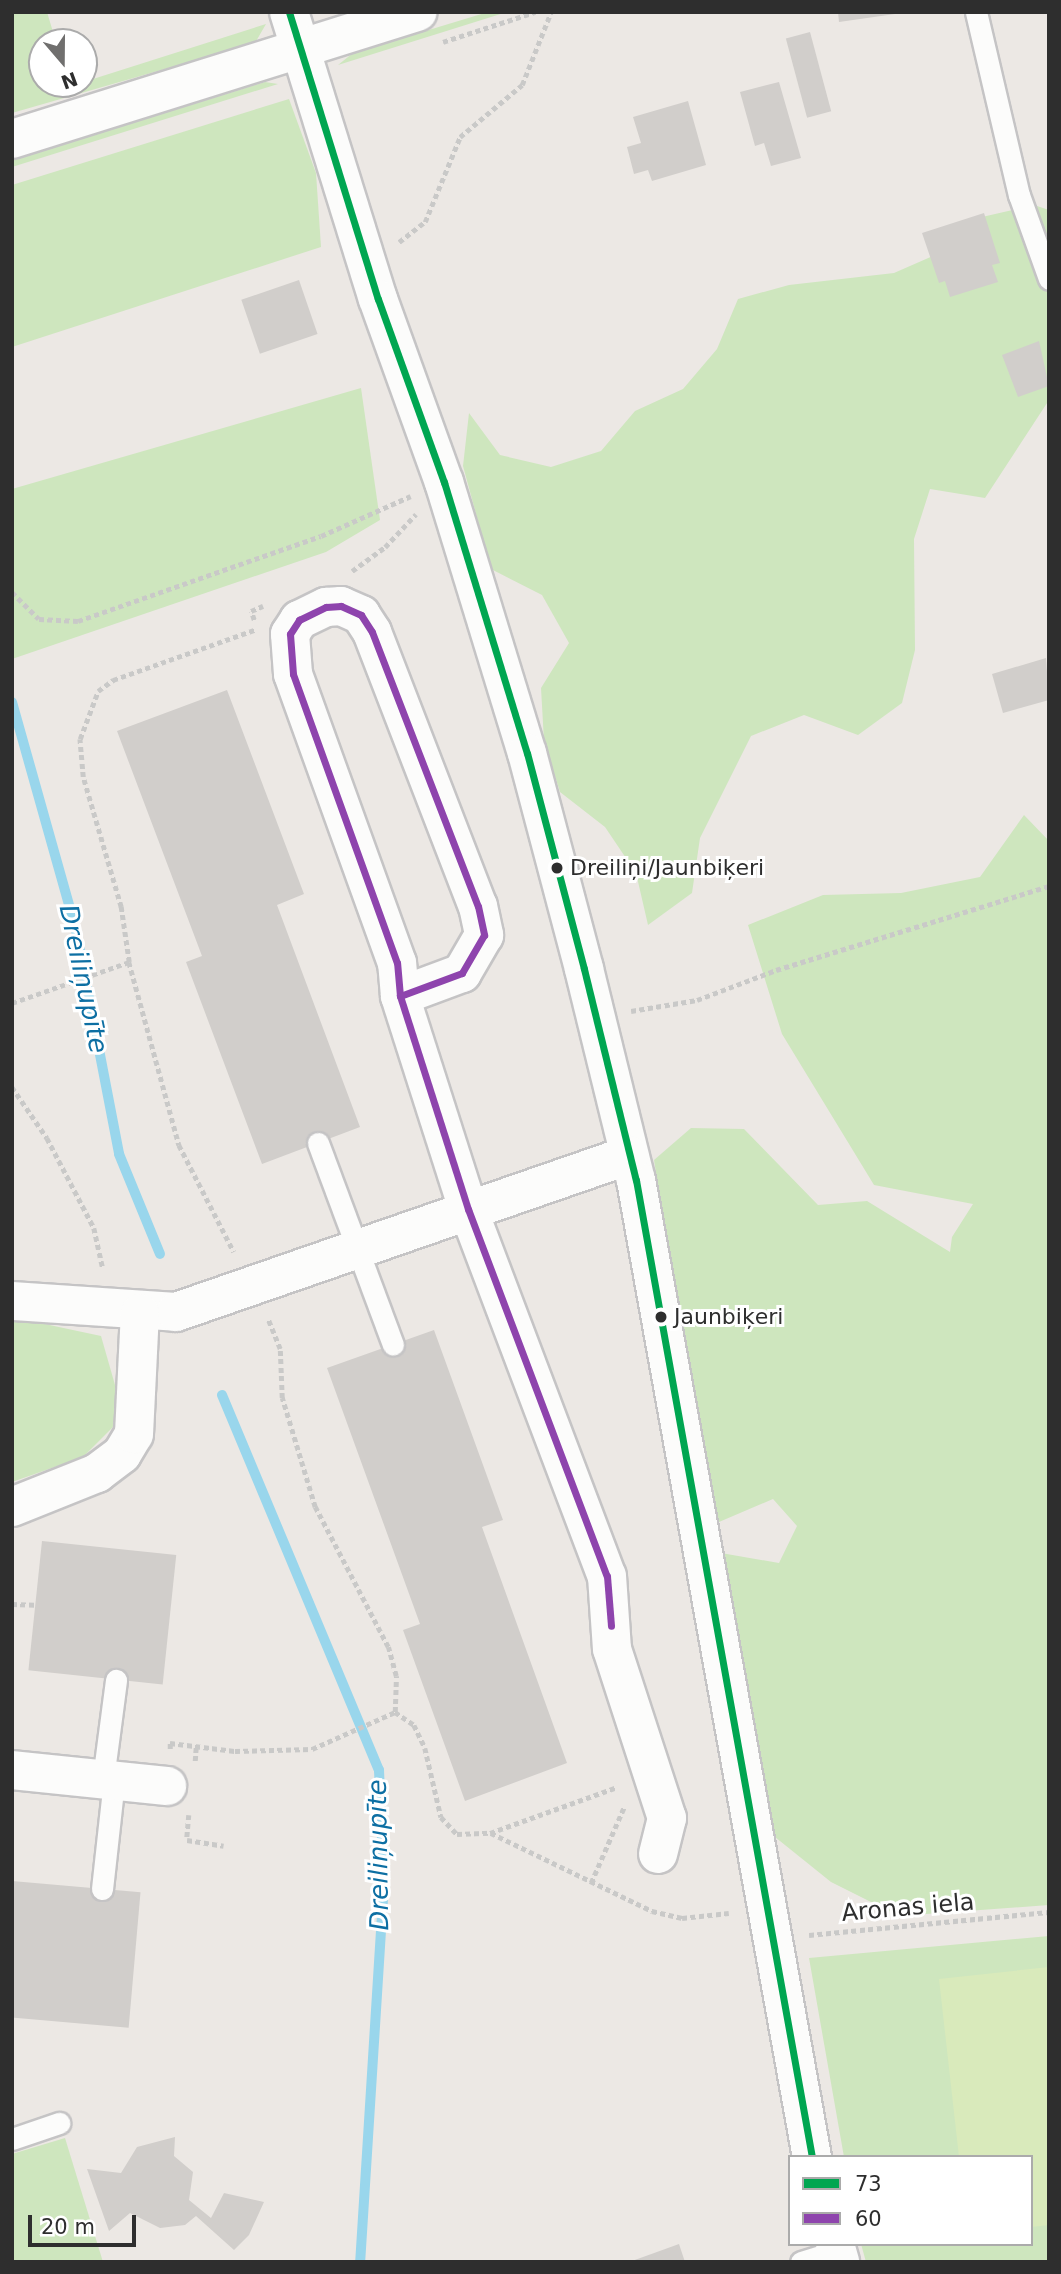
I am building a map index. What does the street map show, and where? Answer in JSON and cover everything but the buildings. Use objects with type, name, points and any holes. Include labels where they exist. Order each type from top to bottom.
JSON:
[{"type":"street","points":[[289,12],[367,266],[444,482],[527,753],[629,1155],[812,2155]]},
{"type":"street","points":[[12,139],[303,51],[418,12]]},
{"type":"street","points":[[400,996],[462,973],[484,935],[372,632],[361,615],[341,606],[326,607],[299,620],[290,634],[293,674],[397,963],[400,996],[468,1209],[607,1576],[612,1649],[644,1777],[667,1818],[658,1854]]},
{"type":"street","points":[[12,1301],[140,1313],[176,1312],[629,1155]]},
{"type":"street","points":[[12,1507],[97,1473],[122,1454],[134,1434],[140,1313]]},
{"type":"street","points":[[12,1770],[167,1786]]},
{"type":"lane","points":[[976,12],[1019,195],[1049,279]]},
{"type":"lane","points":[[318,1143],[393,1345]]},
{"type":"lane","points":[[102,1889],[116,1680]]},
{"type":"lane","points":[[12,2139],[59,2123]]},
{"type":"path","points":[[367,266],[425,222],[460,137],[522,85],[551,12]]},
{"type":"path","points":[[343,575],[385,547],[444,482]]},
{"type":"path","points":[[12,592],[39,619],[78,621],[321,536],[444,482]]},
{"type":"path","points":[[276,602],[251,611],[257,628],[113,680],[98,691],[86,712],[80,739],[83,777],[121,907],[128,962],[179,1145],[275,1327],[282,1398],[315,1507],[388,1647],[396,1676],[395,1712]]},
{"type":"path","points":[[594,1018],[697,1000],[1049,886]]},
{"type":"path","points":[[12,1003],[128,962]]},
{"type":"path","points":[[12,1087],[47,1138],[94,1228],[102,1276]]},
{"type":"path","points":[[12,1604],[35,1605]]},
{"type":"path","points":[[167,1786],[170,1743],[278,1752],[313,1749],[395,1712]]},
{"type":"path","points":[[395,1712],[414,1725],[425,1748],[441,1816],[457,1834],[490,1833],[644,1777]]},
{"type":"path","points":[[591,1883],[644,1777]]},
{"type":"path","name":"Aronas iela","points":[[490,1833],[591,1883],[682,1918],[768,1924],[1049,1912]]},
{"type":"green space","points":[[12,12],[47,12],[52,28],[28,28],[28,98],[64,98],[12,113]]},
{"type":"green space","points":[[488,12],[507,12],[338,65],[353,53]]},
{"type":"green space","points":[[266,24],[255,43],[98,88],[98,77]]},
{"type":"green space","points":[[265,82],[278,84],[12,167],[12,160]]},
{"type":"green space","points":[[289,99],[316,173],[321,247],[12,347],[12,185]]},
{"type":"green space","points":[[1034,205],[1049,210],[1049,400],[985,498],[930,489],[914,539],[915,650],[902,703],[858,735],[804,715],[751,736],[700,838],[692,893],[648,925],[636,873],[605,827],[560,792],[544,741],[541,688],[569,643],[542,595],[491,569],[463,466],[469,413],[500,455],[551,467],[601,451],[635,411],[683,389],[717,349],[738,299],[789,285],[894,273],[942,252],[982,217]]},
{"type":"green space","points":[[361,388],[380,520],[326,552],[12,659],[12,489]]},
{"type":"green space","points":[[1024,815],[1049,841],[1049,1905],[899,1916],[831,1882],[775,1837],[743,1766],[721,1553],[779,1563],[797,1526],[773,1499],[712,1525],[654,1160],[691,1128],[744,1129],[818,1205],[867,1201],[950,1252],[952,1237],[973,1204],[874,1185],[782,1034],[748,925],[823,895],[901,893],[980,877]]},
{"type":"green space","points":[[12,1317],[101,1336],[115,1385],[117,1423],[83,1457],[12,1482]]},
{"type":"green space","points":[[1049,1936],[1049,2262],[866,2262],[862,2246],[1033,2246],[1033,2155],[844,2155],[809,1958]]},
{"type":"green space","points":[[1049,1967],[1049,2225],[1033,2227],[1033,2155],[959,2155],[939,1979]]},
{"type":"green space","points":[[65,2138],[103,2262],[12,2262],[12,2154]]},
{"type":"waterway","name":"Dreiliņupīte","points":[[12,702],[76,930],[119,1154],[160,1254]]},
{"type":"waterway","name":"Dreiliņupīte","points":[[222,1395],[379,1770],[384,1883],[360,2262]]},
{"type":"transit line","name":"73","points":[[289,12],[378,299],[444,482],[527,753],[636,1180],[812,2155]]},
{"type":"transit line","name":"60","points":[[400,996],[397,963],[293,674],[290,634],[299,620],[326,607],[341,606],[361,615],[372,632],[478,906],[484,935],[462,973],[400,996],[468,1209],[607,1576],[611,1626]]},
{"type":"place","name":"Dreiliņi/Jaunbiķeri","points":[[557,868]]},
{"type":"place","name":"Jaunbiķeri","points":[[661,1317]]}]
